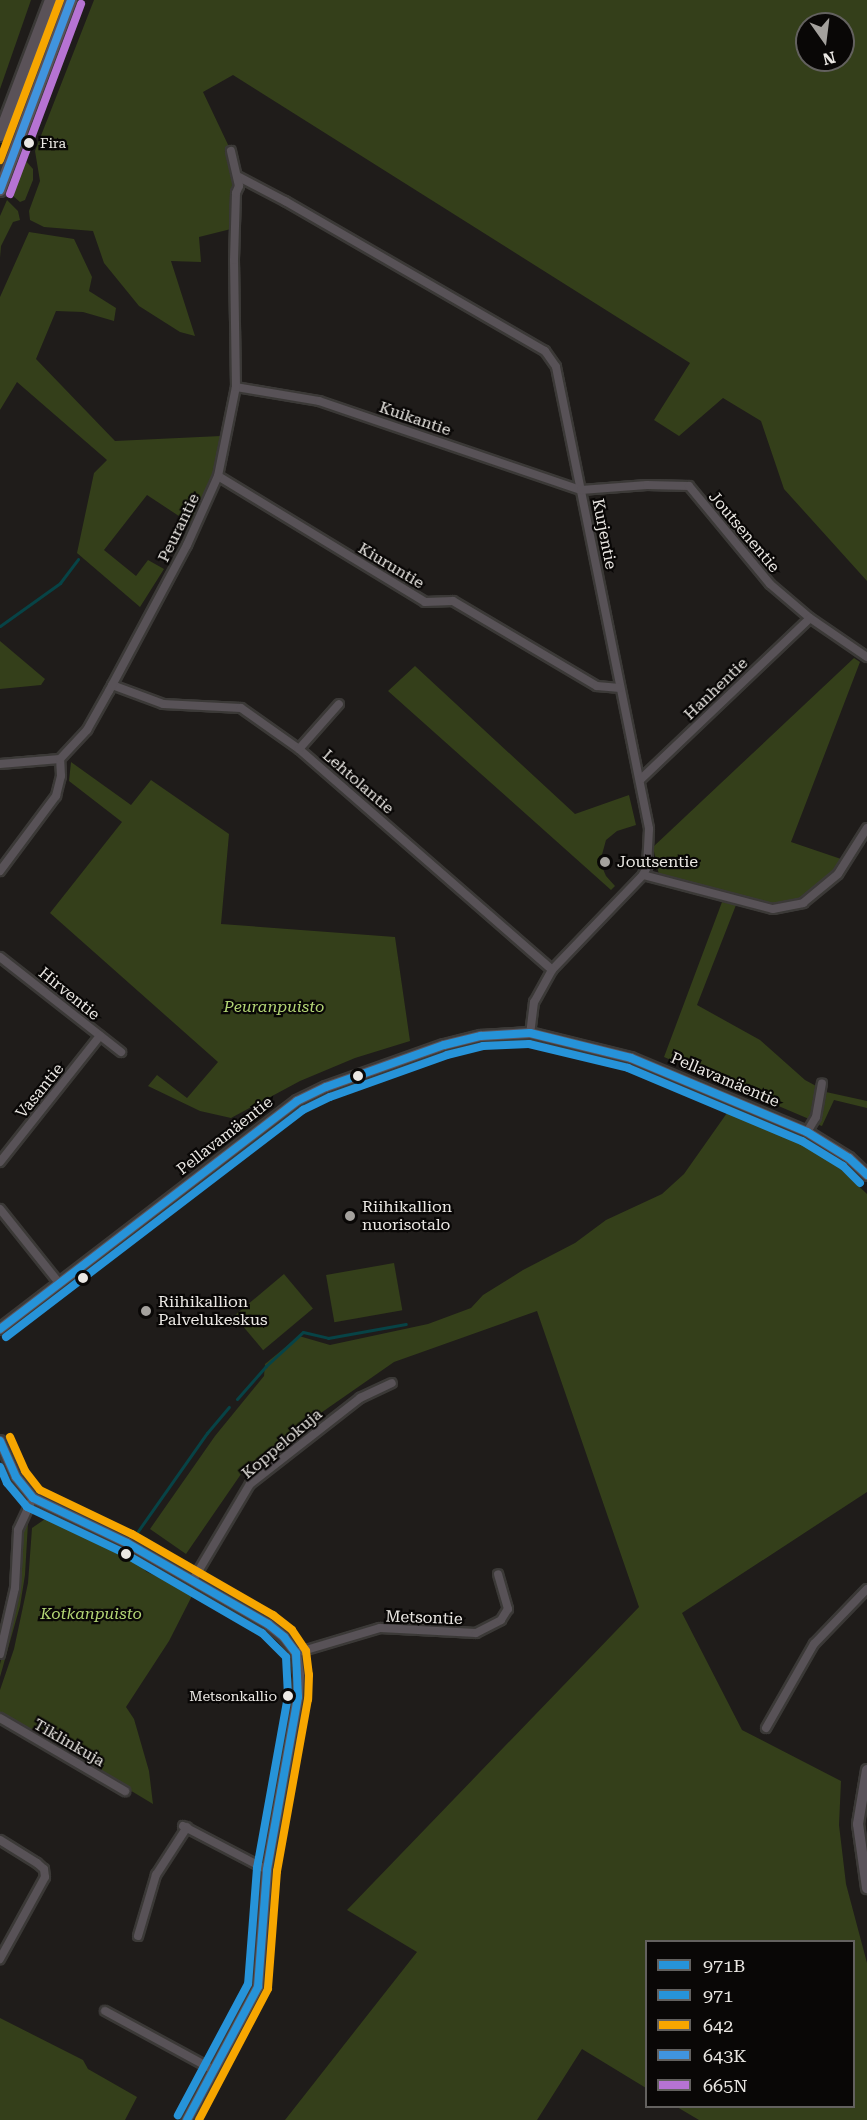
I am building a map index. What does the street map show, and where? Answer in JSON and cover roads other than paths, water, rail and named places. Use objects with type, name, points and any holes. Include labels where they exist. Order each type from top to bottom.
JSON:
[{"type":"main road","points":[[0,135],[51,0]]},
{"type":"main road","points":[[0,190],[71,0]]},
{"type":"street","name":"Peurantie","points":[[60,759],[87,730],[187,545],[218,476],[236,387],[234,260],[236,193],[239,177],[231,151]]},
{"type":"street","name":"Kurjentie","points":[[239,177],[285,201],[544,351],[556,367],[620,688],[641,779],[649,829],[647,867],[643,875]]},
{"type":"street","name":"Kuikantie","points":[[236,387],[319,400],[581,490]]},
{"type":"street","name":"Kiuruntie","points":[[218,476],[425,602],[453,601],[597,686],[620,688]]},
{"type":"street","name":"Joutsenentie","points":[[581,490],[688,486],[770,584],[810,618],[867,657]]},
{"type":"street","name":"Hanhentie","points":[[641,779],[810,618]]},
{"type":"street","name":"Lehtolantie","points":[[112,685],[163,705],[242,708],[299,749],[552,970]]},
{"type":"street","points":[[299,749],[339,704]]},
{"type":"street","points":[[0,764],[60,759],[61,776],[56,796],[0,871]]},
{"type":"street","points":[[530,1033],[534,1002],[552,970],[643,875],[773,909],[803,903],[838,874],[866,835]]},
{"type":"street","name":"Hirventie","points":[[0,957],[121,1052]]},
{"type":"street","name":"Pellavamäentie","points":[[0,1329],[262,1126],[311,1094],[454,1042],[502,1033],[530,1033],[631,1058],[807,1132],[849,1158],[867,1175]]},
{"type":"street","name":"Vasantie","points":[[0,1162],[100,1036]]},
{"type":"street","points":[[807,1132],[816,1117],[822,1084]]},
{"type":"street","points":[[0,1209],[59,1283]]},
{"type":"street","name":"Koppelokuja","points":[[192,1580],[250,1484],[360,1398],[392,1383]]},
{"type":"street","points":[[0,1441],[16,1477],[33,1498],[127,1543],[278,1630],[296,1653],[299,1675],[298,1697],[267,1870],[258,1987],[212,2069],[187,2120]]},
{"type":"street","points":[[0,1654],[15,1588],[18,1530],[33,1498]]},
{"type":"street","name":"Metsontie","points":[[296,1653],[380,1628],[476,1633],[501,1620],[508,1609],[498,1574]]},
{"type":"street","points":[[766,1728],[814,1644],[867,1589]]},
{"type":"street","name":"Tiklinkuja","points":[[0,1718],[124,1791]]},
{"type":"street","points":[[867,1770],[858,1824],[867,1888]]},
{"type":"street","points":[[138,1936],[156,1875],[184,1826],[267,1870]]},
{"type":"street","points":[[0,1840],[37,1863],[44,1869],[45,1877],[0,1959]]},
{"type":"street","points":[[105,2011],[212,2069]]},
{"type":"waterway","points":[[0,626],[60,583],[78,559]]},
{"type":"waterway","points":[[237,1399],[266,1366],[303,1332],[328,1338],[406,1324]]},
{"type":"waterway","points":[[138,1531],[207,1433],[229,1407]]},
{"type":"place","name":"Fira","points":[[29,143]]},
{"type":"place","name":"Joutsentie","points":[[605,862]]},
{"type":"place","name":"Riihikallion nuorisotalo","points":[[350,1216]]},
{"type":"place","name":"Riihikallion Palvelukeskus","points":[[146,1311]]},
{"type":"place","name":"Metsonkallio","points":[[288,1696]]},
{"type":"park label","name":"Peuranpuisto","points":[[274,1007]]},
{"type":"park label","name":"Kotkanpuisto","points":[[91,1614]]}]
